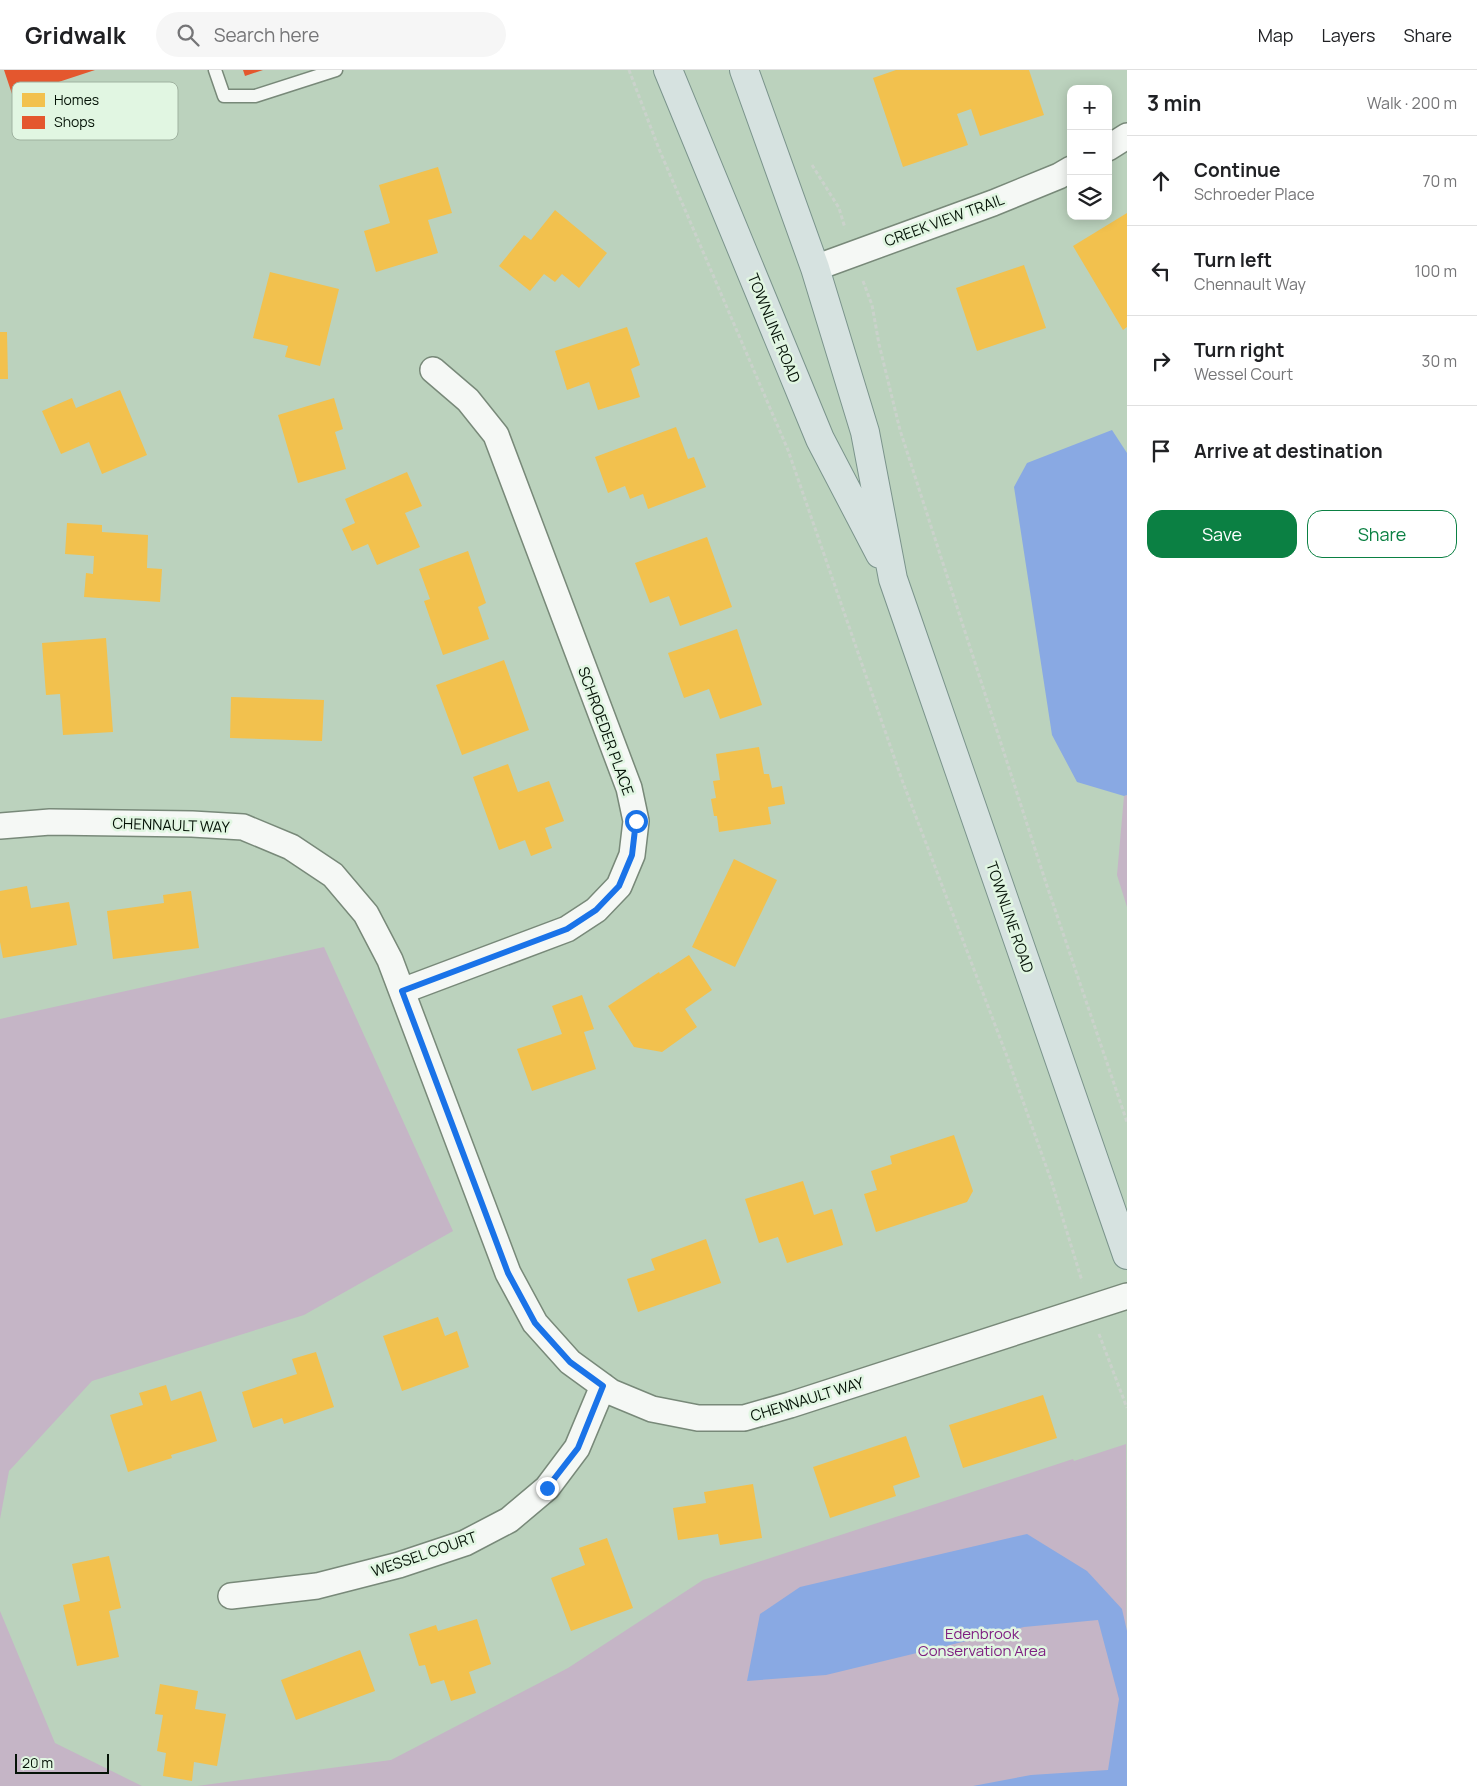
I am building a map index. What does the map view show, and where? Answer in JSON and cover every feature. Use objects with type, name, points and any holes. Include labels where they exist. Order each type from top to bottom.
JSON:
[{"type":"main road","name":"TOWNLINE ROAD","points":[[668,70],[820,440],[893,579]]},
{"type":"main road","name":"TOWNLINE ROAD","points":[[744,70],[815,268],[865,432],[893,579],[1127,1255]]},
{"type":"street","points":[[1112,145],[1127,136]]},
{"type":"street","name":"CREEK VIEW TRAIL","points":[[815,268],[993,203],[1067,171]]},
{"type":"street","name":"SCHROEDER PLACE","points":[[402,991],[567,929],[596,910],[619,886],[632,855],[636,821],[629,788],[496,435],[468,400],[433,370]]},
{"type":"street","name":"CHENNAULT WAY","points":[[0,826],[50,822],[192,824],[243,827],[291,847],[333,875],[366,914],[390,960],[508,1273],[535,1323],[570,1362],[611,1392],[652,1409],[698,1418],[744,1418],[790,1405],[1127,1296]]},
{"type":"street","name":"WESSEL COURT","points":[[231,1596],[317,1586],[399,1565],[465,1544],[509,1520],[547,1488],[578,1448],[603,1386]]},
{"type":"lane","points":[[215,70],[224,96],[255,96],[336,70]]},
{"type":"path","points":[[630,70],[659,149],[788,450],[902,780],[1008,1059],[1051,1180],[1090,1309],[1127,1408]]},
{"type":"path","points":[[810,158],[813,167],[839,208],[852,254],[872,305],[879,344],[900,430],[1046,884],[1127,1122]]},
{"type":"green space","points":[[1127,795],[1127,907],[1117,875],[1124,796]]},
{"type":"green space","points":[[324,947],[453,1231],[304,1315],[92,1381],[9,1471],[0,1519],[0,1019]]},
{"type":"green space","name":"Edenbrook Conservation Area","points":[[1126,1444],[1127,1786],[197,1786],[391,1760],[568,1668],[703,1580],[1073,1459],[1074,1461]]},
{"type":"green space","points":[[0,1611],[55,1743],[142,1786],[0,1786]]},
{"type":"water","points":[[1112,430],[1127,453],[1127,795],[1124,796],[1077,782],[1052,735],[1014,487],[1027,463]]},
{"type":"water","points":[[1027,1534],[1087,1571],[1122,1609],[1127,1631],[1127,1786],[973,1786],[1031,1775],[1108,1770],[1119,1699],[1098,1620],[1024,1627],[826,1675],[747,1681],[760,1614],[800,1587]]},
{"type":"building: Homes","points":[[896,70],[1029,70],[1044,115],[980,136],[971,109],[957,114],[968,145],[903,167],[873,78]]},
{"type":"building: Homes","points":[[438,167],[452,213],[428,220],[438,253],[376,272],[364,231],[390,223],[379,185]]},
{"type":"building: Homes","points":[[555,210],[607,253],[579,288],[562,274],[555,282],[544,274],[530,291],[499,266],[524,235],[531,240]]},
{"type":"building: Homes","points":[[1127,213],[1127,327],[1123,330],[1073,246]]},
{"type":"building: Homes","points":[[1024,265],[1046,328],[977,351],[956,288]]},
{"type":"building: Homes","points":[[270,272],[339,289],[320,366],[285,357],[288,346],[253,338]]},
{"type":"building: Homes","points":[[627,327],[640,365],[631,369],[640,397],[598,410],[589,382],[567,390],[555,351]]},
{"type":"building: Homes","points":[[0,332],[7,332],[8,379],[0,379]]},
{"type":"building: Homes","points":[[120,390],[147,455],[102,474],[89,442],[61,454],[42,411],[72,398],[76,408]]},
{"type":"building: Homes","points":[[334,398],[343,429],[335,432],[346,469],[298,483],[278,415]]},
{"type":"building: Homes","points":[[676,427],[688,459],[694,457],[706,487],[648,509],[643,494],[630,499],[625,486],[608,493],[595,457]]},
{"type":"building: Homes","points":[[407,472],[422,506],[405,513],[420,547],[377,565],[368,544],[352,551],[342,529],[355,523],[345,499]]},
{"type":"building: Homes","points":[[67,523],[102,525],[102,532],[148,535],[147,568],[162,569],[160,602],[84,597],[86,573],[93,574],[94,556],[65,554]]},
{"type":"building: Homes","points":[[707,537],[732,607],[680,626],[669,596],[650,603],[635,563]]},
{"type":"building: Homes","points":[[468,551],[486,603],[478,607],[489,639],[443,655],[424,601],[430,599],[419,569]]},
{"type":"building: Homes","points":[[737,629],[762,705],[720,719],[709,689],[684,698],[668,653]]},
{"type":"building: Homes","points":[[106,638],[113,732],[63,735],[60,694],[46,695],[42,643]]},
{"type":"building: Homes","points":[[504,660],[529,730],[462,755],[436,685]]},
{"type":"building: Homes","points":[[231,697],[324,700],[322,741],[230,738]]},
{"type":"building: Homes","points":[[759,747],[764,774],[769,774],[772,788],[782,786],[785,804],[768,807],[771,824],[719,832],[717,816],[714,816],[711,799],[716,798],[713,781],[720,780],[716,754]]},
{"type":"building: Homes","points":[[508,764],[518,792],[549,781],[564,821],[545,828],[552,848],[531,856],[525,840],[499,850],[473,777]]},
{"type":"building: Homes","points":[[734,859],[777,880],[735,967],[692,947]]},
{"type":"building: Homes","points":[[27,886],[31,908],[69,902],[77,945],[3,958],[0,942],[0,891]]},
{"type":"building: Homes","points":[[191,891],[199,948],[113,959],[107,911],[164,903],[163,895]]},
{"type":"building: Homes","points":[[689,955],[712,990],[685,1009],[697,1027],[662,1052],[634,1047],[608,1006],[659,972],[660,974]]},
{"type":"building: Homes","points":[[582,995],[594,1029],[584,1032],[596,1069],[532,1091],[517,1049],[562,1034],[552,1006]]},
{"type":"building: Homes","points":[[954,1135],[973,1191],[967,1202],[876,1232],[864,1194],[877,1190],[871,1171],[892,1164],[890,1156]]},
{"type":"building: Homes","points":[[803,1181],[814,1215],[832,1209],[843,1245],[787,1263],[778,1237],[759,1243],[745,1199]]},
{"type":"building: Homes","points":[[706,1239],[721,1283],[638,1312],[627,1279],[655,1270],[651,1259]]},
{"type":"building: Homes","points":[[438,1317],[445,1336],[457,1331],[469,1367],[402,1391],[383,1336]]},
{"type":"building: Homes","points":[[316,1352],[334,1407],[284,1424],[282,1418],[253,1428],[242,1392],[297,1374],[292,1359]]},
{"type":"building: Homes","points":[[166,1385],[171,1401],[201,1391],[217,1441],[171,1455],[172,1458],[128,1472],[110,1415],[143,1405],[139,1393]]},
{"type":"building: Homes","points":[[1043,1395],[1057,1438],[963,1468],[949,1425]]},
{"type":"building: Homes","points":[[906,1436],[920,1477],[893,1486],[896,1496],[830,1518],[813,1467]]},
{"type":"building: Homes","points":[[753,1484],[762,1538],[720,1545],[718,1534],[678,1540],[673,1508],[706,1503],[704,1492]]},
{"type":"building: Homes","points":[[607,1538],[633,1608],[571,1631],[551,1578],[585,1565],[579,1548]]},
{"type":"building: Homes","points":[[109,1556],[121,1608],[109,1611],[119,1657],[77,1666],[63,1605],[80,1601],[72,1564]]},
{"type":"building: Homes","points":[[477,1619],[491,1664],[469,1672],[476,1693],[451,1701],[444,1680],[431,1684],[425,1665],[419,1666],[409,1634],[436,1625],[438,1631]]},
{"type":"building: Homes","points":[[360,1650],[375,1691],[296,1720],[281,1680]]},
{"type":"building: Homes","points":[[160,1684],[198,1691],[195,1709],[226,1714],[217,1766],[194,1762],[192,1781],[163,1776],[166,1753],[157,1751],[163,1715],[155,1714]]},
{"type":"building: Shops","points":[[4,70],[95,70],[59,82],[12,82],[12,94]]},
{"type":"building: Shops","points":[[243,70],[263,70],[245,76]]},
{"type":"route","points":[[547,1488],[578,1448],[603,1386],[570,1362],[535,1323],[508,1273],[402,991],[567,929],[596,910],[619,886],[632,855],[636,821]]}]
